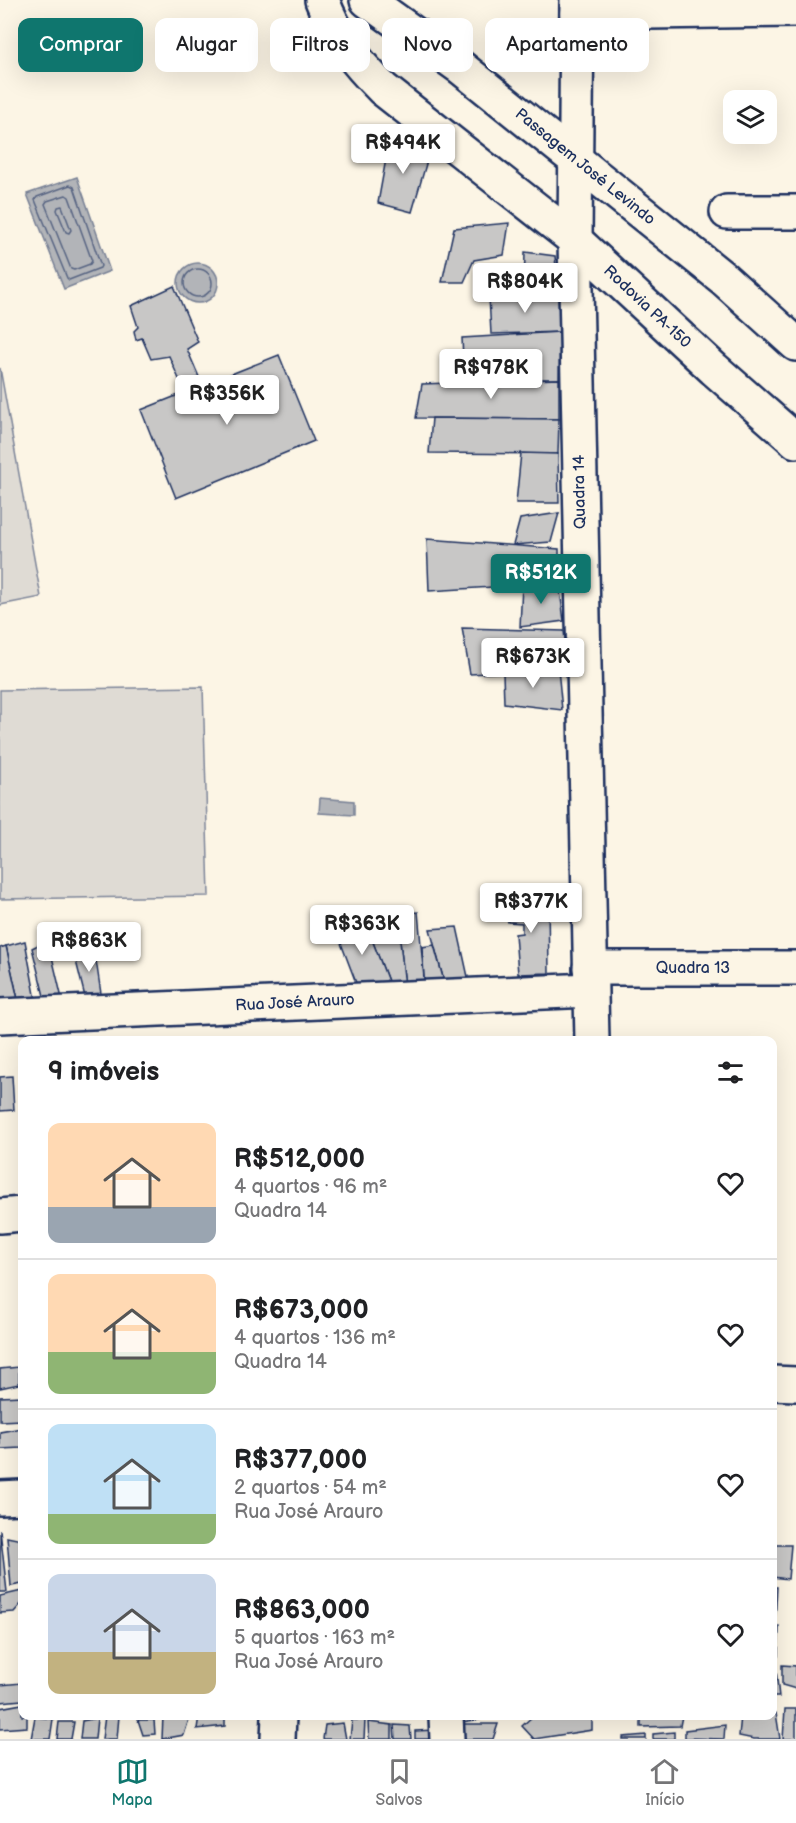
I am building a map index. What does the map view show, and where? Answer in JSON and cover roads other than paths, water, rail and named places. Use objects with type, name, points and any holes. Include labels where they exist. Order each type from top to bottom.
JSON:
[{"type":"street","name":"Rodovia PA-150","points":[[322,0],[344,45],[358,64],[383,89],[575,240],[714,369],[796,441]]},
{"type":"street","name":"Passagem José Levindo","points":[[366,0],[459,66],[724,279],[796,344]]},
{"type":"street","name":"Quadra 14","points":[[577,6],[575,240],[592,1036]]},
{"type":"street","points":[[577,6],[796,10]]},
{"type":"street","points":[[727,212],[796,212]]},
{"type":"street","name":"Quadra 13","points":[[590,979],[796,968]]},
{"type":"street","name":"Rua José Arauro","points":[[0,1016],[590,979]]},
{"type":"street","points":[[0,1216],[18,1214]]},
{"type":"street","points":[[777,1383],[796,1384]]},
{"type":"street","points":[[0,1498],[18,1497]]},
{"type":"street","points":[[278,1739],[279,1720]]},
{"type":"street","points":[[446,1720],[447,1739]]},
{"type":"water","points":[[77,177],[110,271],[64,289],[27,194]]},
{"type":"water","points":[[198,263],[212,269],[218,283],[212,297],[198,303],[184,297],[178,283],[184,269]]},
{"type":"water","points":[[320,798],[354,801],[354,815],[319,813]]}]
